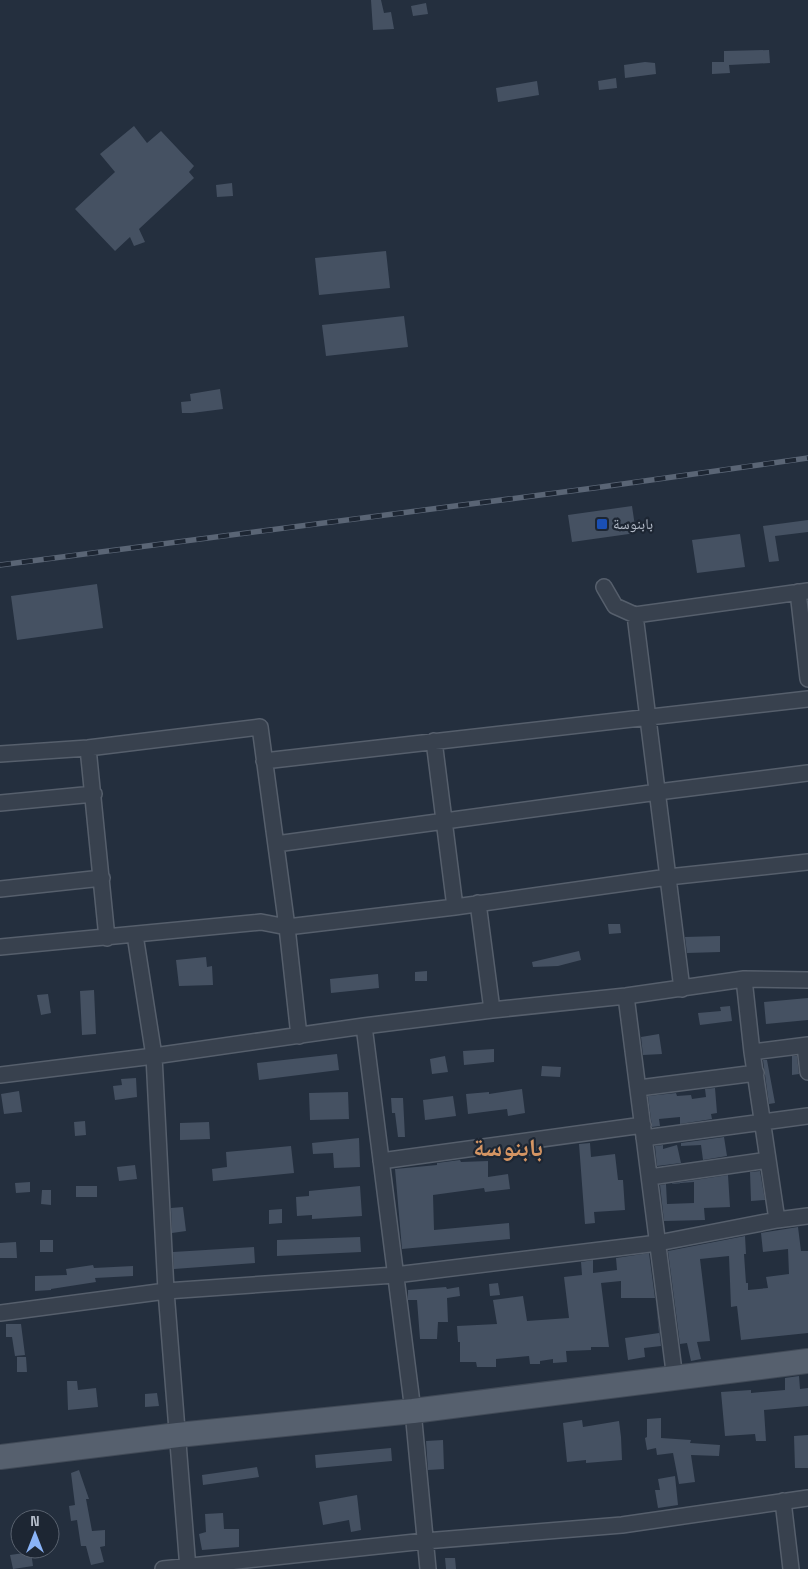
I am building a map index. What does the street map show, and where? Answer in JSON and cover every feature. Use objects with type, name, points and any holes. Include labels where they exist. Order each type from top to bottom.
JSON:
[{"type":"main road","points":[[0,1458],[178,1435],[413,1411],[808,1361]]},
{"type":"street","points":[[604,587],[616,606],[635,615],[803,591],[808,679]]},
{"type":"street","points":[[635,615],[682,988]]},
{"type":"street","points":[[264,761],[808,699]]},
{"type":"street","points":[[0,754],[88,748],[260,727],[287,927],[299,1036]]},
{"type":"street","points":[[434,741],[455,907]]},
{"type":"street","points":[[88,748],[107,938]]},
{"type":"street","points":[[276,844],[444,820],[808,773]]},
{"type":"street","points":[[0,803],[94,794]]},
{"type":"street","points":[[0,947],[261,922],[287,927],[455,907],[668,877],[808,862]]},
{"type":"street","points":[[0,889],[102,878]]},
{"type":"street","points":[[478,903],[492,1010]]},
{"type":"street","points":[[135,935],[154,1056],[166,1291],[188,1567]]},
{"type":"street","points":[[744,980],[752,1052],[764,1121],[776,1220]]},
{"type":"street","points":[[0,1075],[154,1056],[364,1026],[626,996],[744,980],[808,980]]},
{"type":"street","points":[[626,996],[675,1378]]},
{"type":"street","points":[[364,1026],[413,1411],[428,1569]]},
{"type":"street","points":[[752,1052],[806,1046],[808,1072]]},
{"type":"street","points":[[639,1088],[756,1073]]},
{"type":"street","points":[[381,1161],[644,1131],[808,1116]]},
{"type":"street","points":[[650,1177],[768,1160]]},
{"type":"street","points":[[0,1313],[166,1291],[395,1275],[658,1243],[776,1220],[808,1216]]},
{"type":"street","points":[[163,1569],[425,1541],[622,1524],[808,1498]]},
{"type":"street","points":[[782,1501],[791,1569]]},
{"type":"building","points":[[371,0],[381,0],[384,13],[391,12],[394,29],[373,30]]},
{"type":"building","points":[[426,3],[428,14],[413,16],[411,6]]},
{"type":"building","points":[[769,50],[770,63],[729,65],[730,73],[712,74],[712,62],[724,62],[724,51]]},
{"type":"building","points":[[645,62],[655,63],[656,74],[625,78],[624,65]]},
{"type":"building","points":[[616,78],[617,88],[599,90],[598,81]]},
{"type":"building","points":[[537,81],[539,95],[498,102],[496,88]]},
{"type":"building","points":[[134,126],[147,143],[161,131],[194,166],[189,172],[194,178],[139,229],[145,242],[134,246],[130,237],[115,251],[75,209],[115,172],[100,154]]},
{"type":"building","points":[[232,183],[233,196],[217,197],[216,185]]},
{"type":"building","points":[[386,251],[390,288],[319,295],[315,258]]},
{"type":"building","points":[[404,316],[408,347],[326,356],[322,325]]},
{"type":"building","points":[[220,389],[223,409],[182,413],[181,402],[191,401],[190,394]]},
{"type":"building","name":"بابنوسة","points":[[632,506],[636,533],[572,542],[568,515]]},
{"type":"building","points":[[808,520],[808,532],[775,536],[779,561],[769,562],[763,526]]},
{"type":"building","points":[[740,534],[745,567],[697,573],[692,540]]},
{"type":"building","points":[[97,584],[103,628],[17,640],[11,596]]},
{"type":"building","points":[[608,924],[620,924],[621,933],[609,934]]},
{"type":"building","points":[[720,936],[720,952],[687,953],[685,937]]},
{"type":"building","points":[[579,951],[581,960],[558,966],[533,967],[532,962]]},
{"type":"building","points":[[206,957],[207,967],[212,966],[213,985],[179,986],[176,960]]},
{"type":"building","points":[[427,971],[427,981],[415,981],[415,972]]},
{"type":"building","points":[[378,974],[379,988],[331,993],[330,979]]},
{"type":"building","points":[[94,990],[96,1034],[82,1035],[80,991]]},
{"type":"building","points":[[48,994],[51,1013],[41,1015],[37,995]]},
{"type":"building","points":[[808,998],[808,1020],[766,1024],[764,1002]]},
{"type":"building","points":[[730,1006],[732,1021],[700,1025],[698,1013],[721,1011],[720,1007]]},
{"type":"building","points":[[659,1034],[662,1054],[643,1055],[641,1037]]},
{"type":"building","points":[[494,1049],[494,1062],[464,1065],[463,1051]]},
{"type":"building","points":[[337,1054],[339,1070],[259,1080],[257,1063]]},
{"type":"building","points":[[445,1056],[448,1072],[432,1074],[430,1059]]},
{"type":"building","points":[[792,1056],[797,1056],[799,1074],[792,1075]]},
{"type":"building","points":[[763,1060],[767,1060],[775,1103],[769,1104]]},
{"type":"building","points":[[542,1066],[561,1067],[560,1077],[541,1076]]},
{"type":"building","points":[[136,1078],[137,1097],[115,1100],[113,1086],[122,1085],[121,1079]]},
{"type":"building","points":[[715,1088],[717,1113],[711,1114],[712,1119],[680,1124],[680,1117],[659,1119],[660,1126],[652,1127],[648,1096],[676,1093],[677,1096],[691,1095],[692,1099],[706,1097],[705,1089]]},
{"type":"building","points":[[522,1089],[525,1113],[508,1116],[507,1109],[468,1114],[466,1094],[489,1092],[489,1094]]},
{"type":"building","points":[[19,1091],[22,1112],[4,1114],[1,1094]]},
{"type":"building","points":[[348,1092],[349,1119],[310,1120],[309,1093]]},
{"type":"building","points":[[453,1096],[456,1116],[425,1120],[423,1100]]},
{"type":"building","points":[[391,1098],[403,1098],[405,1137],[398,1137],[395,1113],[392,1113]]},
{"type":"building","points":[[85,1121],[86,1135],[75,1136],[74,1122]]},
{"type":"building","points":[[209,1122],[210,1139],[180,1140],[180,1123]]},
{"type":"building","points":[[724,1137],[727,1156],[703,1160],[701,1145],[681,1146],[681,1143]]},
{"type":"building","points":[[359,1138],[360,1167],[334,1168],[333,1153],[313,1154],[312,1143]]},
{"type":"building","points":[[590,1143],[591,1157],[615,1154],[618,1180],[623,1180],[625,1210],[594,1212],[595,1223],[585,1224],[579,1144]]},
{"type":"building","points":[[663,1145],[663,1149],[677,1145],[681,1163],[657,1166],[655,1146]]},
{"type":"building","points":[[291,1146],[294,1173],[213,1181],[212,1169],[227,1167],[226,1152]]},
{"type":"building","points":[[543,1148],[543,1155],[528,1156],[528,1150]]},
{"type":"building","points":[[460,1160],[461,1162],[488,1161],[488,1177],[508,1174],[510,1189],[485,1192],[484,1188],[433,1195],[434,1230],[509,1223],[510,1239],[402,1249],[395,1169],[437,1165],[437,1163]]},
{"type":"building","points":[[135,1165],[137,1179],[119,1181],[117,1167]]},
{"type":"building","points":[[760,1171],[765,1200],[751,1201],[750,1172]]},
{"type":"building","points":[[728,1175],[730,1207],[704,1208],[705,1220],[664,1221],[660,1185],[666,1184],[667,1204],[694,1203],[694,1182],[668,1184]]},
{"type":"building","points":[[30,1182],[30,1192],[16,1193],[15,1183]]},
{"type":"building","points":[[76,1186],[97,1186],[97,1197],[76,1197]]},
{"type":"building","points":[[360,1186],[362,1216],[312,1219],[312,1215],[297,1216],[296,1197],[309,1196],[309,1191]]},
{"type":"building","points":[[42,1190],[51,1190],[51,1205],[41,1204]]},
{"type":"building","points":[[183,1207],[186,1231],[172,1233],[171,1208]]},
{"type":"building","points":[[282,1209],[282,1223],[269,1224],[269,1210]]},
{"type":"building","points":[[798,1227],[801,1251],[808,1251],[808,1333],[741,1340],[737,1306],[731,1307],[729,1256],[700,1259],[710,1341],[697,1342],[701,1359],[691,1361],[687,1343],[680,1344],[668,1251],[745,1236],[746,1254],[744,1254],[748,1290],[768,1288],[766,1277],[789,1274],[788,1249],[763,1252],[761,1233]]},
{"type":"building","points":[[360,1237],[361,1252],[277,1256],[277,1240]]},
{"type":"building","points":[[40,1240],[53,1240],[53,1252],[40,1252]]},
{"type":"building","points":[[16,1242],[17,1258],[0,1258],[0,1243]]},
{"type":"building","points":[[254,1247],[255,1263],[174,1269],[173,1252]]},
{"type":"building","points":[[649,1253],[655,1298],[621,1298],[621,1281],[601,1283],[609,1347],[591,1347],[591,1350],[566,1351],[567,1362],[553,1363],[553,1359],[540,1361],[540,1364],[530,1364],[529,1356],[496,1359],[496,1367],[477,1367],[476,1362],[460,1362],[460,1342],[458,1342],[457,1326],[497,1324],[493,1300],[523,1296],[527,1321],[569,1318],[564,1277],[582,1275],[581,1262],[593,1260],[593,1273],[617,1270],[616,1258]]},
{"type":"building","points":[[93,1265],[94,1268],[133,1266],[133,1276],[95,1278],[96,1282],[35,1291],[35,1276],[67,1275],[66,1269]]},
{"type":"building","points":[[498,1283],[500,1295],[490,1296],[489,1284]]},
{"type":"building","points":[[446,1287],[447,1289],[459,1287],[460,1296],[447,1298],[448,1322],[438,1322],[437,1339],[420,1339],[417,1300],[408,1300],[408,1290]]},
{"type":"building","points":[[656,1301],[661,1346],[644,1348],[645,1357],[628,1360],[625,1338],[659,1333]]},
{"type":"building","points":[[6,1324],[21,1324],[25,1355],[15,1356],[12,1337],[6,1337]]},
{"type":"building","points":[[17,1357],[26,1357],[27,1372],[17,1372]]},
{"type":"building","points":[[799,1376],[800,1389],[808,1388],[808,1406],[764,1410],[766,1441],[756,1441],[755,1434],[725,1436],[721,1392],[751,1390],[751,1393],[785,1390],[785,1378]]},
{"type":"building","points":[[67,1381],[77,1381],[78,1390],[96,1388],[98,1407],[68,1410]]},
{"type":"building","points":[[157,1393],[159,1406],[145,1407],[145,1394]]},
{"type":"building","points":[[661,1418],[661,1438],[691,1440],[690,1443],[720,1445],[719,1456],[691,1455],[695,1482],[679,1484],[673,1453],[657,1455],[656,1448],[647,1450],[645,1438],[647,1437],[647,1419]]},
{"type":"building","points":[[582,1420],[583,1427],[619,1421],[622,1460],[586,1463],[586,1460],[567,1462],[563,1423]]},
{"type":"building","points":[[808,1435],[808,1468],[795,1468],[794,1436]]},
{"type":"building","points":[[443,1440],[444,1469],[428,1470],[426,1441]]},
{"type":"building","points":[[391,1448],[392,1461],[316,1468],[315,1455]]},
{"type":"building","points":[[257,1467],[259,1477],[203,1485],[202,1475]]},
{"type":"building","points":[[79,1470],[89,1499],[86,1499],[92,1531],[105,1530],[105,1546],[100,1547],[104,1562],[91,1565],[86,1546],[81,1546],[77,1520],[71,1521],[69,1506],[75,1505],[71,1473]]},
{"type":"building","points":[[675,1476],[678,1505],[658,1508],[655,1490],[660,1490],[658,1479]]},
{"type":"building","points":[[357,1495],[361,1530],[351,1532],[349,1520],[323,1525],[319,1502]]},
{"type":"building","points":[[223,1513],[224,1529],[239,1529],[239,1547],[202,1550],[199,1534],[206,1532],[205,1514]]},
{"type":"building","points":[[445,1558],[455,1558],[456,1569],[446,1569]]},
{"type":"building","points":[[11,1559],[32,1559],[33,1566],[13,1569]]},
{"type":"railway","points":[[0,565],[594,488],[808,458]]},
{"type":"place","name":"بابنوسة","points":[[602,524]]},
{"type":"district","name":"بابنوسة","points":[[508,1147]]}]
